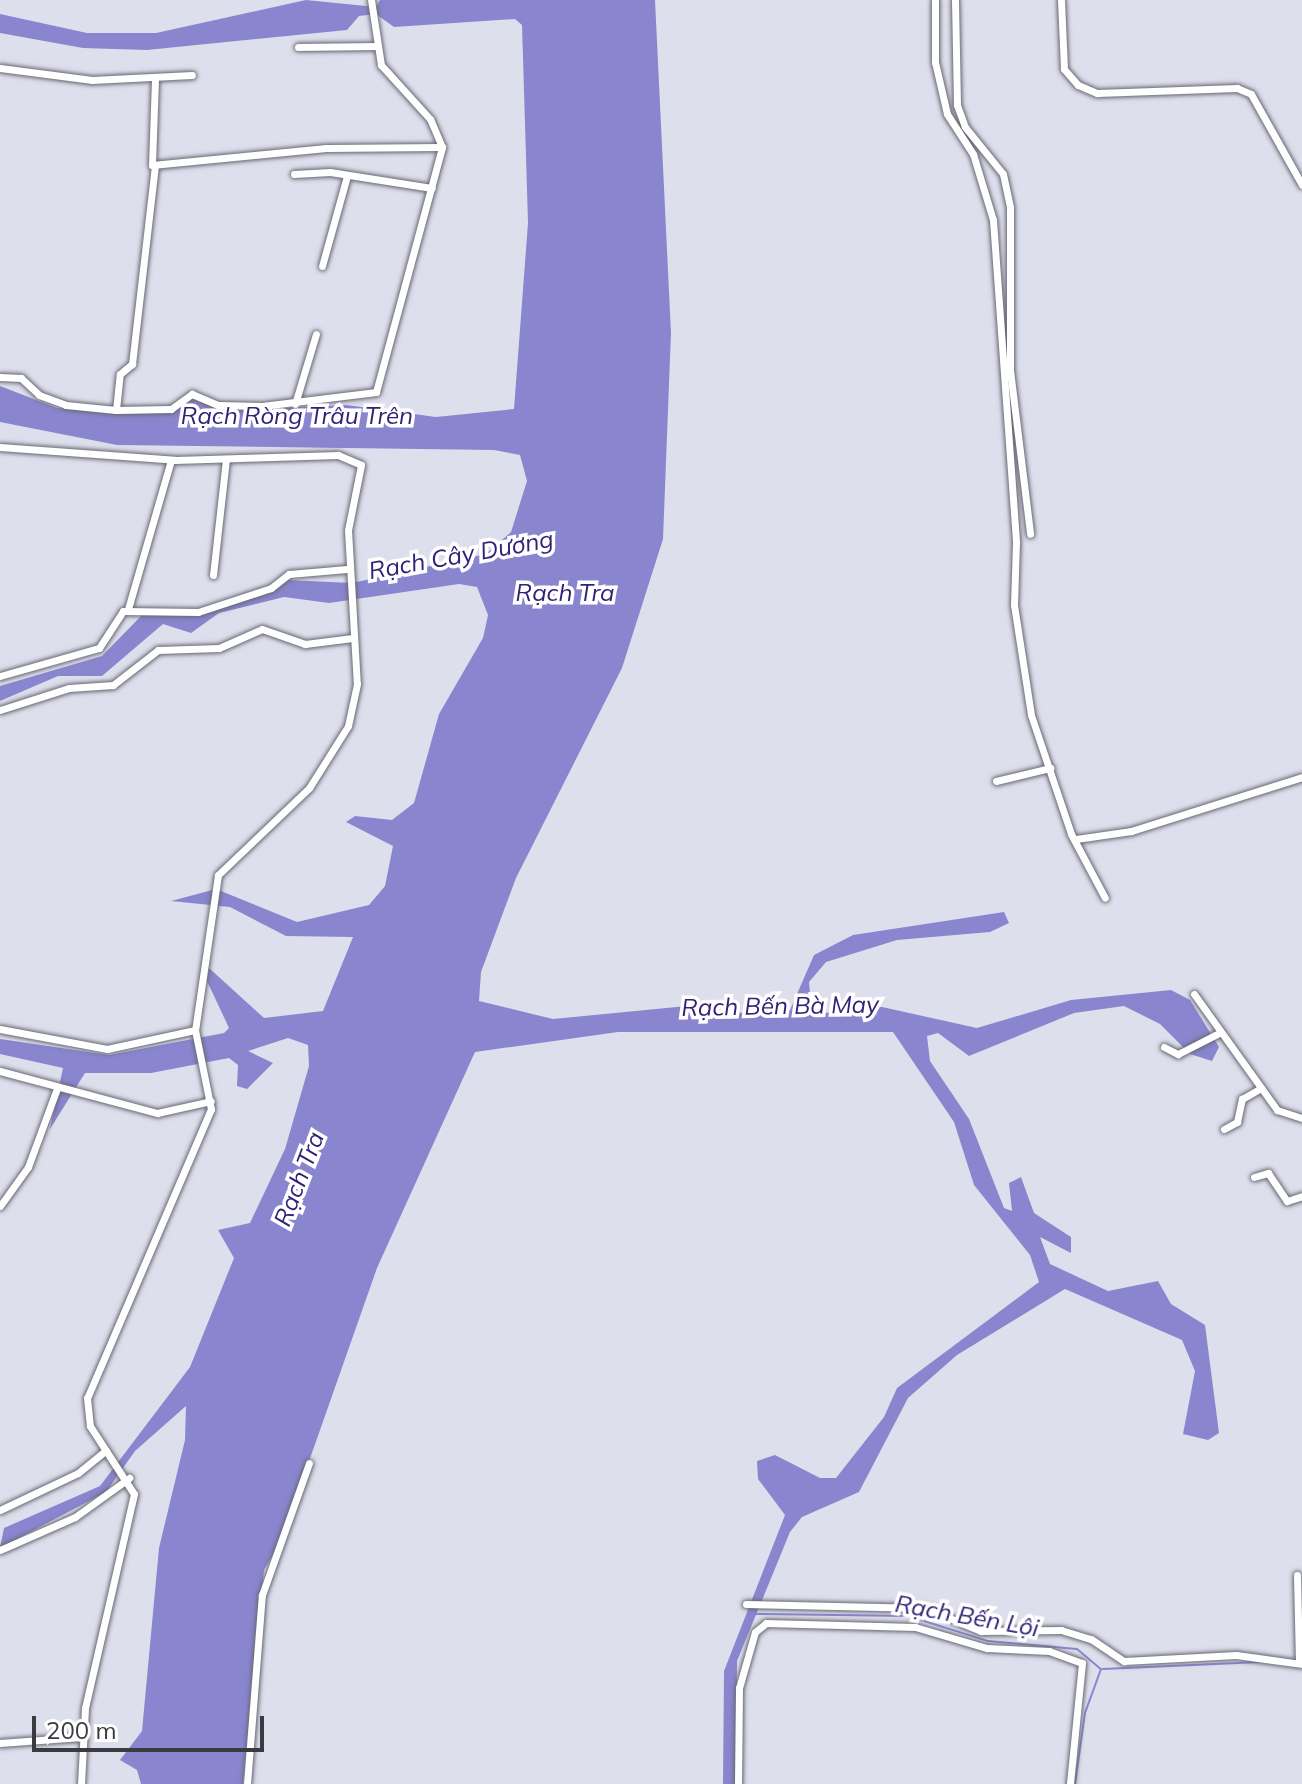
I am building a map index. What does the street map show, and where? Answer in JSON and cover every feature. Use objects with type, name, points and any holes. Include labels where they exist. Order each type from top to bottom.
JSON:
[{"type":"street","points":[[0,377],[21,378],[39,395],[66,405],[116,410],[171,409],[192,394],[220,405],[295,404],[376,391],[442,147],[375,46],[371,33],[371,0]]},
{"type":"street","points":[[935,0],[935,62],[947,114],[973,154],[991,208],[1016,542],[1014,605],[1031,715],[1076,839],[1105,898]]},
{"type":"street","points":[[955,0],[957,105],[965,127],[1003,174],[1010,207],[1010,370],[1030,534]]},
{"type":"street","points":[[1061,0],[1064,69],[1078,85],[1097,93],[1237,88],[1251,94],[1302,185]]},
{"type":"street","points":[[298,47],[375,46]]},
{"type":"street","points":[[0,68],[92,80],[192,75]]},
{"type":"street","points":[[155,79],[149,160],[155,165],[326,148],[442,147]]},
{"type":"street","points":[[116,410],[120,372],[132,364],[155,165]]},
{"type":"street","points":[[294,174],[347,176],[432,188]]},
{"type":"street","points":[[322,266],[347,176]]},
{"type":"street","points":[[295,404],[316,334]]},
{"type":"street","points":[[0,447],[171,460],[357,459],[347,571],[357,684],[330,760],[230,857],[216,880],[196,1032],[211,1101],[87,1398],[86,1418],[108,1453],[127,1475],[133,1515],[81,1737],[81,1784]]},
{"type":"street","points":[[213,575],[226,459]]},
{"type":"street","points":[[0,676],[70,650],[99,648],[128,609],[171,460]]},
{"type":"street","points":[[128,609],[198,612],[271,588],[289,574],[347,571]]},
{"type":"street","points":[[0,710],[69,688],[113,685],[158,650],[219,648],[262,629],[305,644],[353,638]]},
{"type":"street","points":[[996,781],[1050,768]]},
{"type":"street","points":[[1076,839],[1131,831],[1302,777]]},
{"type":"street","points":[[1194,994],[1218,1034],[1277,1110],[1302,1118]]},
{"type":"street","points":[[0,1029],[107,1049],[196,1032]]},
{"type":"street","points":[[1164,1047],[1183,1051],[1218,1034]]},
{"type":"street","points":[[0,1071],[71,1093],[166,1114],[211,1101]]},
{"type":"street","points":[[0,1206],[28,1167],[58,1088]]},
{"type":"street","points":[[1224,1129],[1237,1122],[1242,1099],[1261,1088]]},
{"type":"street","points":[[1254,1177],[1268,1173],[1287,1201],[1302,1196]]},
{"type":"street","points":[[0,1510],[78,1473],[108,1453]]},
{"type":"street","points":[[247,1784],[262,1595],[309,1463]]},
{"type":"street","points":[[0,1550],[75,1517],[127,1475]]},
{"type":"street","points":[[748,1604],[925,1608],[981,1631],[1061,1630],[1091,1639],[1124,1661],[1236,1655],[1300,1664],[1297,1575]]},
{"type":"street","points":[[738,1784],[739,1688],[755,1632],[766,1623],[915,1627],[987,1648],[1062,1653],[1082,1663],[1070,1784]]},
{"type":"street","points":[[0,1743],[81,1737]]},
{"type":"water","name":"Rạch Tra","points":[[306,0],[376,7],[380,0],[655,0],[671,333],[663,539],[622,668],[516,878],[481,972],[479,1001],[553,1019],[687,1006],[769,1016],[790,1010],[814,955],[853,935],[1004,912],[1009,923],[990,932],[897,940],[826,962],[809,982],[811,1003],[824,1013],[882,1007],[977,1028],[1071,1000],[1171,990],[1190,1000],[1219,1047],[1212,1061],[1190,1054],[1160,1024],[1124,1006],[1074,1013],[969,1056],[938,1033],[927,1036],[930,1061],[969,1119],[1004,1208],[1012,1211],[1009,1183],[1021,1177],[1034,1213],[1071,1237],[1071,1253],[1040,1237],[1050,1264],[1108,1291],[1158,1281],[1171,1304],[1205,1325],[1219,1433],[1208,1440],[1183,1434],[1195,1371],[1182,1340],[1065,1289],[957,1355],[908,1398],[859,1492],[802,1517],[790,1532],[737,1661],[736,1784],[723,1784],[724,1671],[785,1515],[758,1479],[757,1461],[775,1455],[820,1478],[836,1478],[884,1417],[897,1388],[1039,1282],[1030,1255],[974,1185],[954,1122],[893,1032],[618,1032],[475,1052],[377,1268],[281,1541],[264,1570],[243,1784],[141,1784],[137,1770],[120,1760],[142,1731],[159,1548],[185,1440],[186,1406],[135,1451],[106,1492],[0,1548],[4,1528],[100,1486],[190,1367],[234,1258],[218,1230],[250,1223],[285,1149],[309,1066],[308,1045],[288,1038],[248,1051],[273,1063],[247,1089],[237,1086],[238,1065],[229,1058],[151,1073],[85,1073],[50,1129],[63,1068],[0,1054],[0,1039],[109,1055],[224,1033],[229,1028],[207,981],[209,968],[264,1018],[323,1011],[353,937],[286,936],[230,907],[171,901],[216,889],[297,922],[369,905],[385,886],[393,846],[346,822],[355,816],[392,820],[414,803],[439,714],[483,638],[488,615],[477,587],[459,584],[329,603],[284,597],[219,613],[191,633],[163,624],[102,676],[58,676],[0,701],[0,686],[102,656],[143,614],[198,615],[287,580],[352,583],[486,554],[511,532],[527,481],[520,455],[494,450],[117,445],[0,422],[0,386],[57,408],[115,414],[173,411],[189,398],[226,411],[346,405],[436,417],[514,409],[528,223],[522,25],[515,19],[394,27],[376,14],[359,16],[347,30],[147,50],[83,48],[0,33],[0,14],[87,33],[156,33]]},
{"type":"waterway","name":"Rạch Bến Lội","points":[[756,1614],[908,1616],[988,1641],[1077,1649],[1101,1669],[1085,1713],[1075,1784]]},
{"type":"waterway","points":[[1103,1669],[1260,1662]]},
{"type":"water label","name":"Rạch Ròng Trâu Trên","points":[[297,416]]},
{"type":"water label","name":"Rạch Cây Dương","points":[[461,555]]},
{"type":"water label","name":"Rạch Bến Bà May","points":[[780,1006]]}]
